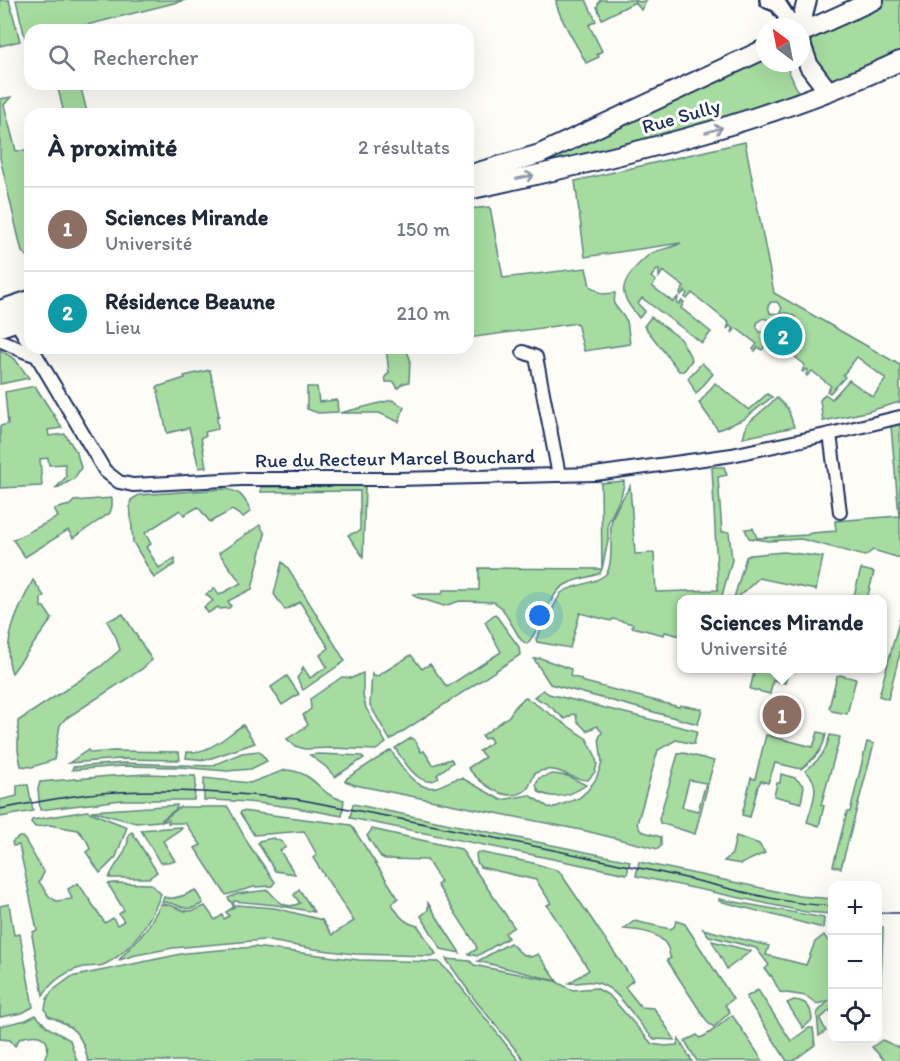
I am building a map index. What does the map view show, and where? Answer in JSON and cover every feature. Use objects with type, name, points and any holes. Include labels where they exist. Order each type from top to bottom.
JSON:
[{"type":"main road","points":[[802,18],[807,0]]},
{"type":"main road","points":[[810,29],[874,0]]},
{"type":"main road","name":"Rue Sully","points":[[474,173],[540,154],[756,53]]},
{"type":"main road","name":"Rue Sully","points":[[474,189],[669,144],[828,91],[900,61]]},
{"type":"main road","points":[[810,68],[828,91]]},
{"type":"main road","points":[[0,311],[24,302]]},
{"type":"street","points":[[768,0],[777,4],[787,18]]},
{"type":"street","points":[[0,311],[21,326]]},
{"type":"street","points":[[0,340],[24,352]]},
{"type":"street","points":[[523,352],[536,357],[559,475]]},
{"type":"street","name":"Rue du Recteur Marcel Bouchard","points":[[35,354],[105,471],[119,482],[133,485],[241,479],[398,479],[596,474],[710,458],[830,434],[900,417]]},
{"type":"street","points":[[830,434],[840,513]]},
{"type":"green space","points":[[0,0],[9,0],[20,41],[0,46]]},
{"type":"green space","points":[[16,0],[186,0],[91,24],[24,24],[24,34]]},
{"type":"green space","points":[[556,0],[586,0],[596,21],[589,25],[602,51],[597,54],[599,57],[586,63],[564,22]]},
{"type":"green space","points":[[600,0],[640,2],[647,0],[641,10],[635,2],[602,19],[597,7]]},
{"type":"green space","points":[[885,0],[900,0],[900,54],[835,80],[825,77],[819,69],[810,45],[810,36]]},
{"type":"green space","points":[[756,60],[756,72],[789,72],[799,94],[727,119],[539,168],[538,162],[626,124]]},
{"type":"green space","points":[[58,90],[82,90],[86,108],[63,108]]},
{"type":"green space","points":[[11,97],[4,105],[16,151],[24,151],[24,254],[0,158],[0,99]]},
{"type":"green space","points":[[745,142],[774,293],[900,365],[900,402],[823,421],[820,400],[825,394],[832,399],[849,380],[873,397],[886,379],[857,357],[843,375],[845,377],[830,393],[827,391],[831,386],[812,371],[807,376],[808,370],[802,371],[805,365],[783,347],[777,353],[775,351],[778,347],[772,348],[779,339],[793,336],[798,326],[793,316],[787,313],[779,314],[782,308],[777,302],[771,302],[768,306],[770,313],[778,314],[771,325],[765,319],[760,320],[757,324],[760,332],[767,332],[771,327],[774,335],[762,350],[758,347],[755,351],[753,349],[757,344],[736,328],[732,333],[733,328],[730,326],[727,329],[729,323],[692,293],[687,299],[685,291],[681,295],[684,287],[663,271],[659,277],[659,270],[657,270],[651,277],[656,281],[652,286],[673,302],[678,297],[677,303],[684,302],[681,308],[711,332],[702,343],[642,298],[638,304],[645,311],[639,318],[625,296],[624,288],[628,277],[650,254],[681,243],[585,257],[575,181]]},
{"type":"green space","points":[[490,207],[503,278],[586,268],[590,286],[602,294],[615,293],[614,304],[627,321],[630,344],[584,351],[577,323],[474,337],[474,208]]},
{"type":"green space","points":[[651,317],[681,339],[692,360],[684,371],[679,371],[644,326]]},
{"type":"green space","points":[[0,350],[15,359],[29,378],[0,384]]},
{"type":"green space","points":[[387,354],[408,354],[409,382],[398,388],[394,382],[386,382],[385,377],[389,373]]},
{"type":"green space","points":[[702,363],[713,374],[696,394],[688,378]]},
{"type":"green space","points":[[210,370],[219,416],[217,416],[218,429],[205,432],[206,436],[201,437],[206,467],[199,468],[189,428],[167,433],[157,387],[185,378],[184,376]]},
{"type":"green space","points":[[715,383],[749,410],[767,394],[772,397],[744,419],[718,430],[699,403]]},
{"type":"green space","points":[[35,386],[62,428],[48,430],[49,436],[65,434],[77,453],[81,468],[74,479],[55,489],[66,477],[65,464],[49,465],[48,458],[40,459],[42,486],[0,488],[0,426],[8,424],[5,392]]},
{"type":"green space","points":[[307,387],[317,387],[319,402],[337,400],[338,412],[318,413],[307,409]]},
{"type":"green space","points":[[777,398],[788,409],[794,427],[743,438],[747,424]]},
{"type":"green space","points":[[392,400],[404,407],[399,422],[379,413],[340,413]]},
{"type":"green space","points":[[900,424],[900,558],[873,550],[865,556],[801,539],[768,541],[749,538],[745,529],[753,528],[757,538],[807,535],[836,531],[835,521],[899,516],[891,426]]},
{"type":"green space","points":[[712,467],[724,467],[727,475],[718,477],[722,532],[729,532],[732,560],[722,595],[677,595],[677,635],[665,632],[664,635],[632,627],[633,624],[580,613],[570,648],[537,642],[536,639],[561,593],[600,578],[608,571],[611,559],[612,520],[630,486],[635,554],[654,553],[656,592],[718,590]]},
{"type":"green space","points":[[624,481],[621,496],[608,523],[608,541],[602,569],[601,483]]},
{"type":"green space","points":[[365,486],[363,557],[348,535],[360,531],[360,491],[261,492],[261,487]]},
{"type":"green space","points":[[223,489],[241,495],[251,511],[243,517],[232,510],[210,522],[198,507],[184,515],[180,510],[145,533],[151,544],[146,547],[159,568],[175,558],[175,564],[154,578],[133,542],[131,500],[139,495]]},
{"type":"green space","points":[[112,498],[110,513],[73,538],[68,530],[25,557],[13,540],[58,517],[54,509],[70,505],[74,501]]},
{"type":"green space","points":[[260,525],[265,534],[252,589],[228,601],[231,606],[229,608],[220,609],[218,607],[208,613],[204,607],[213,601],[206,594],[215,588],[219,595],[241,583],[219,553]]},
{"type":"green space","points":[[784,552],[823,557],[816,590],[759,578],[740,595],[735,595],[746,557]]},
{"type":"green space","points":[[282,562],[288,568],[345,661],[303,690],[297,678],[303,667],[310,678],[327,667],[320,655],[329,648],[300,602],[285,610],[274,594]]},
{"type":"green space","points":[[479,568],[602,569],[600,573],[569,583],[559,589],[527,644],[521,640],[502,608],[494,602],[460,601],[444,606],[413,594],[442,594],[443,590],[479,590]]},
{"type":"green space","points":[[861,569],[874,572],[868,595],[854,595]]},
{"type":"green space","points":[[33,580],[44,596],[41,598],[41,607],[44,607],[52,619],[12,673],[8,649],[10,637],[17,613]]},
{"type":"green space","points":[[123,614],[152,660],[142,669],[65,719],[60,725],[54,760],[32,767],[21,766],[18,750],[18,721],[100,667],[120,650],[107,621]]},
{"type":"green space","points":[[495,614],[519,647],[520,655],[390,740],[370,705],[372,673],[376,677],[411,655],[422,669],[430,664],[447,687],[501,652],[485,622]]},
{"type":"green space","points":[[900,618],[900,653],[888,699],[879,696]]},
{"type":"green space","points":[[540,658],[571,669],[570,676],[581,679],[581,681],[679,707],[680,705],[702,709],[698,724],[550,684],[534,659]]},
{"type":"green space","points":[[363,673],[363,696],[366,708],[386,743],[376,750],[305,749],[295,746],[287,739],[308,725],[303,715],[311,709],[310,699],[342,677],[352,678]]},
{"type":"green space","points":[[754,673],[788,673],[785,683],[773,680],[770,694],[750,689]]},
{"type":"green space","points":[[287,676],[299,694],[282,705],[271,687]]},
{"type":"green space","points":[[837,676],[856,679],[847,714],[832,711],[829,708]]},
{"type":"green space","points":[[543,690],[549,694],[697,731],[694,744],[676,740],[658,750],[637,824],[641,831],[661,837],[661,846],[658,849],[586,831],[355,785],[345,781],[391,750],[409,776],[428,787],[436,787],[462,778],[501,800],[529,795],[553,808],[579,798],[596,779],[602,763],[599,738],[602,732],[597,726],[587,731],[577,721],[576,715],[573,714],[565,719],[547,704],[534,697]]},
{"type":"green space","points":[[525,697],[587,739],[597,764],[595,772],[588,780],[574,778],[557,771],[543,770],[535,773],[526,790],[511,795],[502,794],[487,786],[468,768],[485,757],[479,751],[492,742],[489,737],[484,739],[482,736],[509,716]]},
{"type":"green space","points":[[243,725],[255,743],[206,760],[186,758],[187,752],[211,747]]},
{"type":"green space","points":[[818,732],[826,734],[817,754],[801,769],[775,763],[768,783],[761,781],[758,786],[750,817],[742,815],[751,778],[755,779],[766,735],[813,747]]},
{"type":"green space","points":[[830,735],[840,737],[821,805],[824,806],[819,826],[807,822],[815,788],[814,782],[805,771],[821,756]]},
{"type":"green space","points":[[411,738],[415,740],[421,752],[424,751],[433,765],[451,759],[453,762],[437,775],[439,778],[425,781],[419,778],[403,760],[395,748]]},
{"type":"green space","points":[[867,742],[874,744],[841,868],[833,866],[847,812],[850,812]]},
{"type":"green space","points":[[88,750],[91,753],[179,752],[180,760],[120,759],[69,763]]},
{"type":"green space","points":[[259,751],[267,761],[251,769],[227,771],[123,766],[72,770],[73,767],[124,763],[211,766],[242,753]]},
{"type":"green space","points":[[684,753],[714,761],[695,834],[660,823],[659,819],[678,754]],"holes":[[[689,780],[706,783],[698,811],[682,807]]]},
{"type":"green space","points":[[310,755],[362,756],[364,758],[335,777]]},
{"type":"green space","points":[[285,770],[296,771],[304,775],[328,794],[344,800],[342,816],[273,805],[204,800],[204,778],[250,783]]},
{"type":"green space","points":[[149,774],[195,776],[194,800],[122,800],[40,810],[38,789],[40,782]]},
{"type":"green space","points":[[553,774],[568,776],[586,785],[563,796],[551,796],[539,792],[536,785],[539,778]]},
{"type":"green space","points":[[781,774],[795,778],[804,786],[801,803],[774,796]]},
{"type":"green space","points":[[28,785],[33,811],[0,817],[0,800],[17,796],[17,786]]},
{"type":"green space","points":[[353,804],[630,861],[627,874],[350,818]]},
{"type":"green space","points":[[177,805],[176,809],[160,821],[136,823],[91,811]]},
{"type":"green space","points":[[180,807],[228,807],[249,845],[275,882],[272,886],[254,887],[226,895],[195,848],[201,845],[185,823],[168,823],[169,820],[161,822]]},
{"type":"green space","points":[[87,811],[127,827],[116,857],[100,873],[86,852],[90,849],[87,841],[78,830],[49,825],[35,827],[31,822]]},
{"type":"green space","points":[[242,811],[351,825],[398,898],[392,904],[397,912],[405,921],[418,926],[436,954],[431,956],[355,954],[264,940],[173,948],[119,960],[146,930],[161,904],[186,911],[205,906],[215,920],[222,915],[224,919],[229,916],[226,912],[237,905],[275,908],[322,920],[332,935],[354,921],[313,858],[317,855],[304,831],[254,835],[240,813]]},
{"type":"green space","points":[[182,828],[163,841],[175,861],[160,863],[141,830]]},
{"type":"green space","points":[[372,829],[461,849],[514,927],[505,933],[508,938],[477,956],[469,954],[477,949],[475,943],[437,885],[441,882],[427,860],[381,857],[367,836]]},
{"type":"green space","points":[[132,832],[157,872],[149,878],[109,878],[124,853],[129,834]]},
{"type":"green space","points":[[736,836],[759,844],[765,853],[741,864],[724,861],[732,854]]},
{"type":"green space","points":[[19,837],[25,840],[44,873],[39,882],[49,896],[56,901],[72,899],[68,889],[78,883],[105,923],[113,918],[117,925],[124,921],[119,914],[124,910],[108,884],[151,884],[161,894],[152,915],[131,945],[122,953],[103,965],[71,971],[51,985],[43,995],[32,935],[37,930],[19,845],[13,846],[12,842]]},
{"type":"green space","points":[[273,838],[282,842],[286,847],[280,851],[295,874],[275,871],[258,843]]},
{"type":"green space","points":[[478,852],[533,863],[559,871],[633,980],[625,987],[641,1007],[654,1008],[675,1040],[654,1039],[619,997],[603,985],[593,982],[569,983],[589,970],[547,905],[551,903],[536,880],[480,867],[477,862]]},
{"type":"green space","points":[[639,862],[799,896],[828,899],[828,914],[806,912],[636,876]]},
{"type":"green space","points":[[299,889],[314,912],[234,901],[233,905],[228,898],[237,894],[268,890],[282,903],[290,906],[300,903],[294,895]]},
{"type":"green space","points":[[195,890],[203,903],[196,907],[186,908],[162,902],[164,897],[176,898]]},
{"type":"green space","points":[[719,899],[824,918],[823,928],[719,901]]},
{"type":"green space","points":[[428,903],[460,953],[441,949],[421,916],[428,910]]},
{"type":"green space","points":[[9,904],[14,935],[20,934],[33,1007],[22,1013],[0,1017],[0,906]]},
{"type":"green space","points":[[634,921],[670,929],[674,927],[676,921],[685,924],[733,999],[725,1005],[730,1012],[714,1027],[708,1023],[667,960],[671,958],[661,938],[649,933],[624,929]]},
{"type":"green space","points":[[703,929],[769,946],[766,955],[806,965],[815,942],[824,935],[828,940],[828,1001],[817,1004],[806,996],[780,992],[765,969],[769,965],[756,948],[709,936]]},
{"type":"green space","points":[[712,941],[751,951],[727,969]]},
{"type":"green space","points":[[510,943],[522,954],[531,957],[538,954],[557,981],[478,961]]},
{"type":"green space","points":[[254,947],[359,960],[439,962],[519,1061],[88,1061],[83,1044],[76,1032],[64,1023],[48,1016],[45,1009],[52,991],[71,977],[186,953]]},
{"type":"green space","points":[[446,959],[470,961],[474,965],[555,981],[572,990],[596,988],[610,996],[652,1044],[677,1045],[679,1039],[692,1061],[525,1061],[475,1000]]},
{"type":"green space","points":[[758,990],[791,1041],[809,1028],[813,1028],[815,1045],[793,1061],[787,1061],[746,997]]},
{"type":"green space","points":[[794,1000],[808,1005],[811,1012],[812,1020],[803,1028],[787,1003]]},
{"type":"green space","points":[[828,1001],[828,1012],[820,1019],[826,1031],[819,1036],[817,1013]]},
{"type":"green space","points":[[36,1015],[47,1027],[70,1040],[77,1061],[43,1061],[47,1042],[40,1036],[20,1038],[15,1046],[10,1040],[0,1039],[0,1026],[26,1020]]},
{"type":"green space","points":[[732,1015],[763,1061],[697,1061],[685,1041],[697,1035],[700,1038],[705,1036]]},
{"type":"green space","points":[[882,1040],[900,1048],[900,1061],[885,1061],[872,1047],[882,1043]]},
{"type":"tram line","points":[[0,809],[73,796],[140,791],[207,792],[296,799],[568,853],[767,897],[828,906]]},
{"type":"tram line","points":[[882,913],[900,913]]},
{"type":"place","name":"Résidence Beaune","points":[[783,336]]},
{"type":"place","name":"Sciences Mirande","points":[[782,715]]}]
